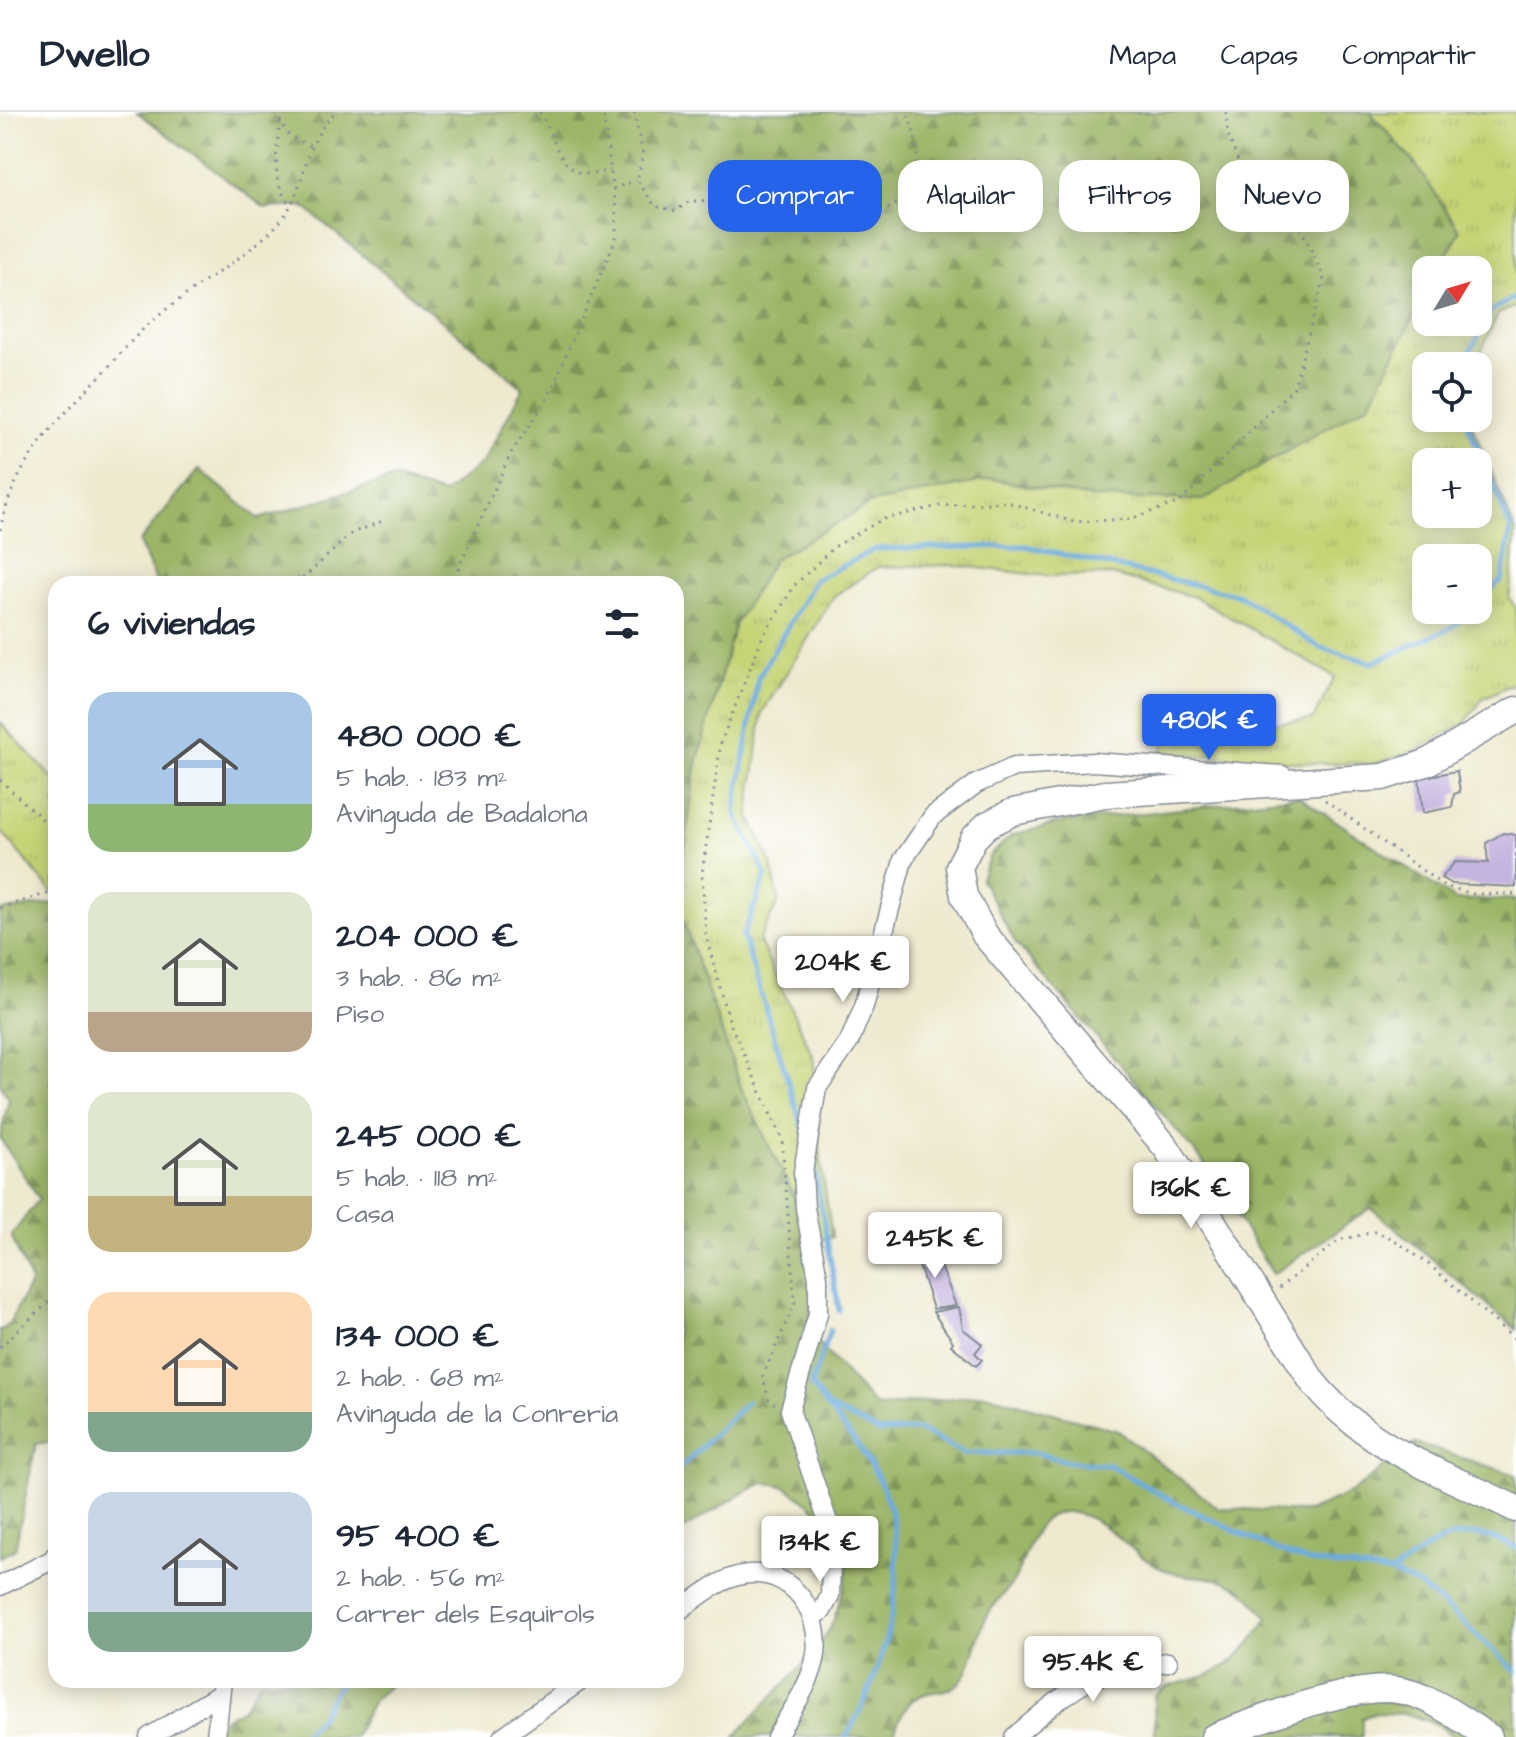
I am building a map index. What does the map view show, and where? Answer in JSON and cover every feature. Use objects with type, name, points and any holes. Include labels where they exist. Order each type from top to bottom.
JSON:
[{"type":"street","points":[[1516,710],[1456,748],[1402,771],[1359,781],[1299,781],[1105,794],[1030,806],[987,825],[966,849],[959,867],[964,896],[985,935],[1166,1147],[1312,1381],[1349,1423],[1398,1452],[1516,1509]]},
{"type":"street","points":[[813,1617],[822,1611],[830,1596],[832,1534],[790,1410],[818,1314],[818,1278],[802,1184],[817,1088],[858,1024],[895,880],[922,828],[949,803],[995,773],[1034,763],[1168,765],[1275,774],[1299,781]]},
{"type":"street","points":[[0,1586],[48,1562]]},
{"type":"street","points":[[684,1608],[732,1578],[761,1574],[794,1588],[813,1617],[817,1636],[812,1669],[776,1737]]},
{"type":"street","points":[[1014,1737],[1054,1704],[1093,1680],[1118,1669],[1168,1662]]},
{"type":"street","points":[[149,1737],[220,1688]]},
{"type":"street","points":[[216,1737],[221,1688]]},
{"type":"street","points":[[502,1737],[571,1688]]},
{"type":"street","points":[[1214,1737],[1334,1697],[1383,1689],[1418,1696],[1489,1737]]},
{"type":"path","points":[[283,112],[275,154],[280,193],[291,205]]},
{"type":"path","points":[[0,530],[5,504],[34,447],[154,319],[274,228],[291,205],[323,123],[336,112]]},
{"type":"path","points":[[540,112],[556,141],[561,161],[577,173],[594,175],[610,170]]},
{"type":"path","points":[[455,576],[511,453],[548,398],[616,238],[603,112]]},
{"type":"path","points":[[634,112],[643,155],[637,180],[655,206],[676,211],[690,201],[760,200],[795,218],[845,221],[853,201],[880,189],[863,204],[867,216],[899,203],[916,177],[916,133],[906,112]]},
{"type":"path","points":[[790,1410],[769,1402],[763,1376],[795,1302],[782,1140],[730,1023],[706,936],[702,874],[721,742],[762,638],[794,586],[834,547],[883,519],[939,506],[1007,502],[1074,522],[1130,519],[1180,502],[1294,387],[1324,278],[1297,220],[1242,171],[1228,135],[1226,112]]},
{"type":"path","points":[[280,122],[290,137],[312,146]]},
{"type":"path","points":[[613,189],[637,180]]},
{"type":"path","points":[[306,576],[352,533],[385,520]]},
{"type":"path","points":[[0,780],[48,825]]},
{"type":"path","points":[[1299,781],[1444,886],[1473,894],[1516,894]]},
{"type":"path","points":[[0,908],[48,893]]},
{"type":"path","points":[[1263,1300],[1339,1240],[1374,1232],[1392,1238],[1431,1266],[1516,1340]]},
{"type":"path","points":[[0,1347],[48,1302]]},
{"type":"green space","points":[[137,112],[1370,112],[1416,165],[1460,231],[1446,256],[1412,256],[1412,320],[1370,403],[1203,500],[1093,498],[992,479],[872,503],[774,559],[735,624],[696,766],[684,853],[684,576],[154,576],[139,542],[199,469],[259,519],[394,478],[443,494],[484,461],[523,388],[303,206],[265,208]]},
{"type":"green space","points":[[1370,112],[1516,112],[1516,306],[1498,314],[1492,327],[1492,256],[1446,256],[1460,231],[1416,165]]},
{"type":"green space","points":[[1412,316],[1412,336],[1488,336],[1480,352],[1412,352],[1412,432],[1475,432],[1481,448],[1412,448],[1412,528],[1492,528],[1492,474],[1516,532],[1509,598],[1516,608],[1516,682],[1483,698],[1465,723],[1416,750],[1374,764],[1304,763],[1161,752],[1176,711],[1227,729],[1313,719],[1335,677],[1195,597],[1112,575],[1048,576],[951,565],[878,567],[834,596],[762,713],[749,815],[772,865],[779,901],[759,940],[813,1056],[821,1163],[832,1237],[815,1241],[742,1090],[684,923],[684,853],[696,766],[735,624],[774,559],[871,503],[992,479],[1093,498]]},
{"type":"green space","points":[[0,722],[48,773],[48,887],[0,830]]},
{"type":"green space","points":[[1298,796],[1456,900],[1516,899],[1516,1329],[1371,1208],[1273,1274],[1202,1160],[1015,942],[981,879],[990,855],[1012,835],[1063,822]]},
{"type":"green space","points":[[48,904],[48,1442],[36,1444],[15,1549],[0,1557],[0,1330],[7,1327],[31,1282],[11,1236],[39,1199],[0,1138],[9,1099],[0,1084],[0,911]]},
{"type":"green space","points":[[684,923],[742,1090],[815,1241],[809,1333],[876,1407],[985,1394],[1118,1431],[1218,1508],[1308,1512],[1352,1492],[1415,1443],[1516,1475],[1516,1737],[1454,1737],[1438,1725],[1407,1714],[1376,1713],[1362,1718],[1362,1737],[1155,1737],[1154,1696],[1168,1687],[1207,1675],[1229,1664],[1268,1618],[1247,1594],[1232,1584],[1167,1571],[1145,1559],[1093,1519],[1068,1512],[1056,1513],[1039,1526],[1015,1579],[986,1618],[965,1675],[957,1685],[919,1696],[910,1703],[893,1737],[735,1737],[807,1660],[828,1632],[846,1574],[844,1548],[821,1515],[784,1487],[772,1483],[759,1485],[684,1528]]},
{"type":"green space","points":[[256,1688],[387,1688],[373,1700],[354,1737],[192,1737],[243,1708]]},
{"type":"building","points":[[1457,771],[1460,792],[1454,794],[1452,807],[1423,813],[1419,778]]},
{"type":"building","points":[[1503,833],[1516,835],[1516,887],[1452,884],[1441,878],[1455,862],[1488,863],[1486,843]]},
{"type":"building","points":[[935,1250],[956,1306],[933,1309],[915,1253]]},
{"type":"building","points":[[959,1307],[963,1329],[982,1344],[975,1353],[982,1360],[976,1366],[951,1345],[953,1342],[933,1312]]},
{"type":"waterway","points":[[1470,352],[1492,310],[1516,297]]},
{"type":"waterway","points":[[1471,432],[1511,529],[1502,579],[1492,589]]},
{"type":"waterway","points":[[803,1129],[743,936],[766,875],[735,812],[758,678],[815,580],[876,549],[1026,546],[1239,595],[1319,647],[1372,663],[1456,624]]},
{"type":"waterway","points":[[812,1153],[839,1310]]},
{"type":"waterway","points":[[830,1330],[811,1385],[856,1443],[879,1480],[890,1510],[896,1543],[896,1577],[884,1645],[874,1678],[846,1737]]},
{"type":"waterway","points":[[684,1464],[747,1402]]},
{"type":"waterway","points":[[826,1406],[879,1432],[919,1430],[964,1453],[1036,1453],[1071,1462],[1109,1465],[1174,1502],[1276,1550],[1310,1562],[1391,1573],[1418,1585],[1516,1671]]},
{"type":"waterway","points":[[1391,1573],[1436,1544],[1464,1535],[1497,1539],[1516,1548]]},
{"type":"waterway","points":[[301,1737],[320,1716],[337,1688]]}]
